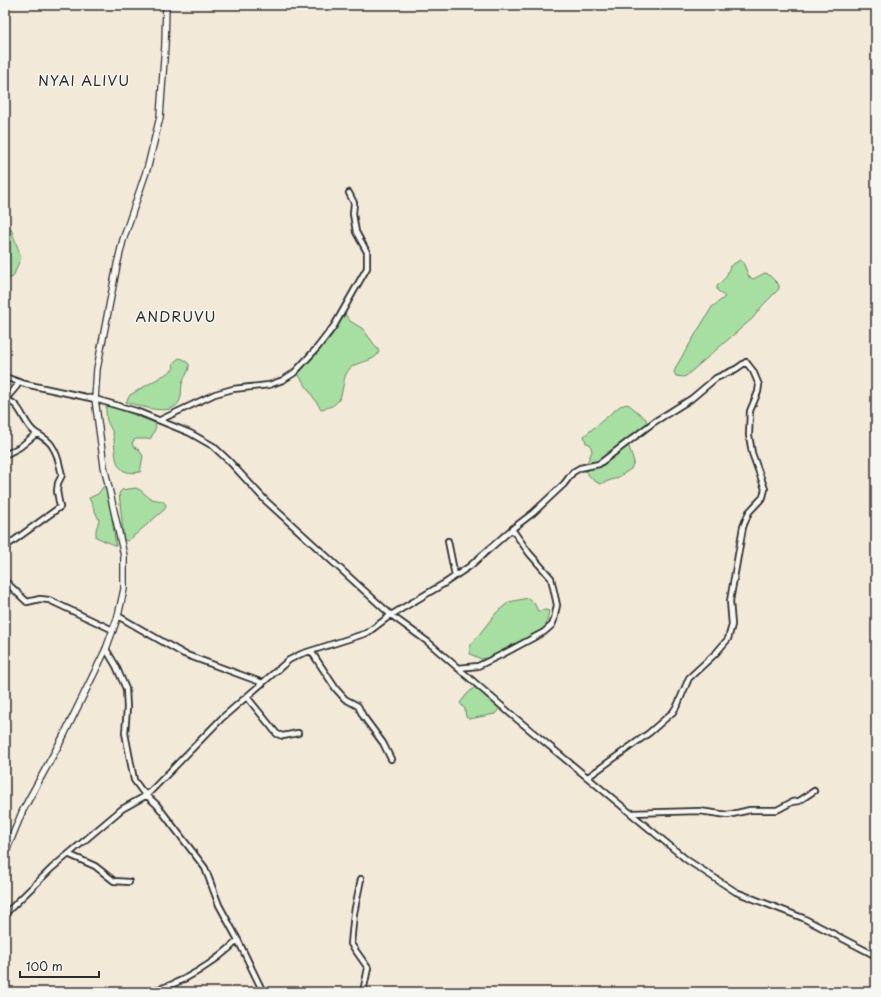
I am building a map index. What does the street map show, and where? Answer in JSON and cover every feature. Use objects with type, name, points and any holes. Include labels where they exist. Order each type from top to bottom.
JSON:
[{"type":"street","points":[[5,854],[24,810],[63,737],[106,649],[118,616],[124,589],[124,556],[104,466],[95,399],[97,369],[117,265],[127,228],[148,166],[160,117],[166,5]]},
{"type":"street","points":[[160,420],[219,393],[269,385],[283,380],[294,373],[316,348],[334,326],[367,268],[367,252],[356,232],[353,214],[354,203],[349,193]]},
{"type":"street","points":[[5,914],[37,881],[70,855],[122,809],[147,795],[222,718],[289,660],[311,651],[360,636],[373,629],[391,615],[455,576],[470,566],[558,491],[573,472],[580,468],[594,466],[602,462],[654,422],[694,397],[716,378],[736,369],[746,362],[753,371],[759,385],[758,392],[750,411],[749,435],[752,453],[765,489],[763,496],[749,512],[743,527],[730,601],[732,625],[728,639],[716,653],[689,678],[673,712],[649,733],[588,777]]},
{"type":"street","points":[[5,377],[18,382],[95,399],[160,420],[190,433],[221,453],[266,501],[391,615],[413,630],[687,860],[726,887],[803,918],[876,956]]},
{"type":"street","points":[[5,547],[60,507],[57,491],[58,483],[62,476],[59,460],[48,441],[36,434],[16,405],[5,400],[11,394],[18,382]]},
{"type":"street","points":[[5,455],[20,447],[36,434]]},
{"type":"street","points":[[458,668],[478,666],[503,654],[544,632],[552,625],[554,620],[557,605],[551,578],[512,529]]},
{"type":"street","points":[[448,541],[455,576]]},
{"type":"street","points":[[5,581],[27,602],[40,599],[49,600],[113,630]]},
{"type":"street","points":[[118,616],[184,654],[263,683]]},
{"type":"street","points":[[106,649],[112,656],[126,689],[127,708],[125,733],[132,774],[138,785],[157,805],[202,862],[219,905],[263,992]]},
{"type":"street","points":[[311,651],[336,690],[345,699],[358,706],[363,716],[384,743],[390,759]]},
{"type":"street","points":[[247,697],[277,734],[283,736],[298,733]]},
{"type":"street","points":[[631,812],[699,810],[728,815],[750,810],[777,810],[792,802],[799,801],[814,791]]},
{"type":"street","points":[[70,855],[99,868],[114,881],[129,882]]},
{"type":"street","points":[[361,879],[351,938],[353,947],[368,968],[363,992]]},
{"type":"street","points":[[128,991],[149,991],[166,986],[200,969],[224,953],[238,940]]},
{"type":"green space","points":[[5,229],[11,229],[21,257],[13,277],[5,280]]},
{"type":"green space","points":[[740,260],[743,262],[749,277],[753,279],[765,273],[768,274],[779,285],[779,289],[762,306],[753,318],[686,376],[676,376],[674,372],[677,365],[712,307],[725,297],[717,290],[717,286],[726,277],[730,266]]},
{"type":"green space","points":[[345,314],[350,321],[363,329],[379,351],[378,354],[372,359],[356,364],[348,371],[337,402],[331,406],[321,409],[298,374],[331,337]]},
{"type":"green space","points":[[179,358],[183,359],[189,364],[189,367],[182,384],[180,400],[176,406],[163,410],[147,408],[126,402],[130,395],[171,371],[174,368],[173,363]]},
{"type":"green space","points":[[628,404],[646,419],[647,427],[628,444],[634,462],[631,469],[617,478],[600,484],[593,480],[584,470],[592,451],[590,444],[586,443],[584,436],[620,406]]},
{"type":"green space","points":[[109,405],[155,423],[156,427],[151,438],[136,439],[133,441],[132,445],[139,450],[143,456],[140,472],[131,473],[124,471],[117,462],[113,434],[106,417],[106,407]]},
{"type":"green space","points":[[107,485],[116,546],[96,537],[96,530],[99,520],[89,498],[98,494],[103,487]]},
{"type":"green space","points":[[136,488],[141,490],[150,498],[162,501],[166,505],[165,509],[128,541],[124,540],[119,493],[122,490]]},
{"type":"green space","points":[[528,598],[534,603],[538,611],[549,611],[546,626],[541,632],[495,656],[481,659],[470,654],[470,646],[496,613],[509,602]]},
{"type":"green space","points":[[476,686],[500,705],[500,708],[495,714],[469,719],[466,717],[465,709],[460,703]]},
{"type":"district","name":"NYAI ALIVU","points":[[84,80]]},
{"type":"district","name":"ANDRUVU","points":[[176,316]]}]
